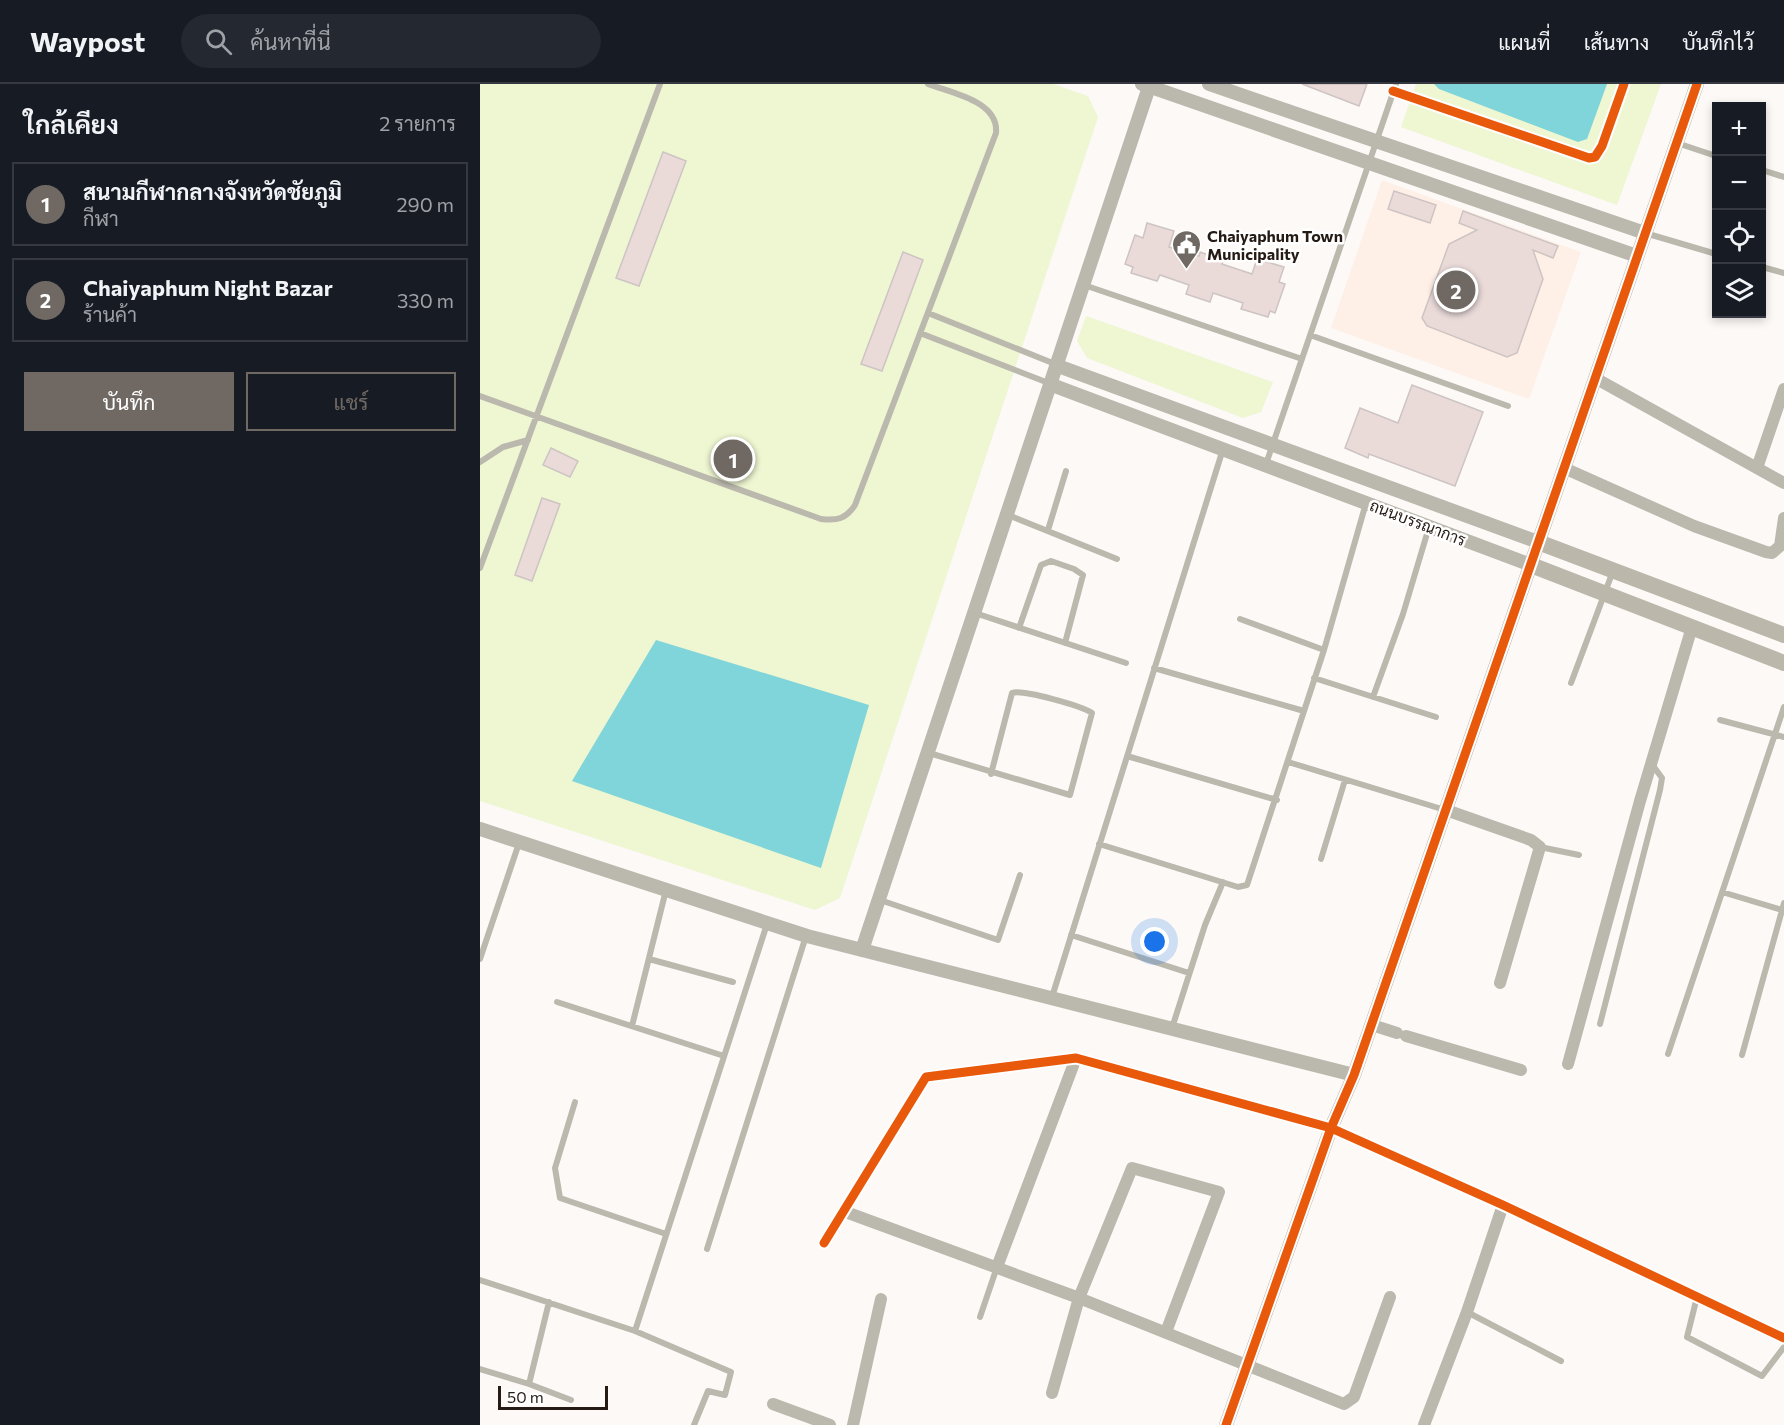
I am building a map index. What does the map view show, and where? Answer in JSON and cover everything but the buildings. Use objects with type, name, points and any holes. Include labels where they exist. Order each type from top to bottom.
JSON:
[{"type":"main road","name":"ถนนบรรณาการ","points":[[1538,542],[1784,635]]},
{"type":"main road","name":"ถนนบรรณาการ","points":[[1531,565],[1784,663]]},
{"type":"street","points":[[1209,84],[1644,233]]},
{"type":"street","points":[[1226,1425],[1331,1128],[1372,1025],[1697,84]]},
{"type":"street","points":[[862,950],[1058,366],[1147,85],[1638,256]]},
{"type":"street","name":"ถนนบรรณาการ","points":[[1058,366],[1538,542]]},
{"type":"street","points":[[1595,378],[1784,483]]},
{"type":"street","name":"ถนนบรรณาการ","points":[[1052,384],[1531,565]]},
{"type":"street","points":[[1757,468],[1784,389]]},
{"type":"street","points":[[1564,468],[1694,526],[1766,552],[1772,553],[1780,546],[1784,518]]},
{"type":"street","points":[[1568,1064],[1651,763],[1692,627]]},
{"type":"street","points":[[1446,810],[1532,840],[1540,847],[1500,983]]},
{"type":"street","points":[[480,829],[807,936],[1354,1075]]},
{"type":"street","points":[[1372,1025],[1521,1070]]},
{"type":"street","points":[[997,1267],[1076,1058]]},
{"type":"street","points":[[824,1243],[926,1077],[1076,1058],[1331,1128],[1503,1205],[1784,1338]]},
{"type":"street","points":[[1052,1393],[1079,1298],[1132,1168],[1219,1192],[1166,1332]]},
{"type":"street","points":[[1424,1425],[1467,1312],[1503,1205]]},
{"type":"street","points":[[843,1211],[1079,1298],[1247,1364],[1338,1403],[1350,1402],[1390,1297]]},
{"type":"street","points":[[853,1425],[881,1299]]},
{"type":"street","points":[[773,1404],[830,1425]]},
{"type":"lane","points":[[480,568],[660,84]]},
{"type":"lane","points":[[480,396],[821,519],[834,521],[845,518],[855,505],[997,126],[987,109],[928,84]]},
{"type":"lane","points":[[1266,465],[1396,84]]},
{"type":"lane","points":[[1676,143],[1712,155]]},
{"type":"lane","points":[[1766,172],[1784,177]]},
{"type":"lane","points":[[1644,233],[1712,253]]},
{"type":"lane","points":[[1766,268],[1784,273]]},
{"type":"lane","points":[[1084,285],[1302,358]]},
{"type":"lane","points":[[928,313],[1058,366]]},
{"type":"lane","points":[[921,333],[1052,384]]},
{"type":"lane","points":[[1310,335],[1508,406]]},
{"type":"lane","points":[[480,462],[503,447],[528,440]]},
{"type":"lane","points":[[1051,998],[1223,449]]},
{"type":"lane","points":[[1048,531],[1066,471]]},
{"type":"lane","points":[[1100,844],[1238,887],[1247,885],[1305,711],[1366,503]]},
{"type":"lane","points":[[1008,515],[1117,559]]},
{"type":"lane","points":[[1373,697],[1403,614],[1430,527]]},
{"type":"lane","points":[[1019,628],[1041,566],[1051,561],[1074,569],[1083,576],[1065,643]]},
{"type":"lane","points":[[1570,683],[1613,571]]},
{"type":"lane","points":[[975,613],[1126,663]]},
{"type":"lane","points":[[1240,619],[1324,650]]},
{"type":"lane","points":[[1154,668],[1305,711]]},
{"type":"lane","points":[[1314,678],[1436,717]]},
{"type":"lane","points":[[928,753],[991,774],[1070,795],[1092,713],[1030,694],[1016,691],[1012,693],[991,774]]},
{"type":"lane","points":[[1668,1054],[1784,707]]},
{"type":"lane","points":[[1720,720],[1784,737]]},
{"type":"lane","points":[[1127,756],[1277,800]]},
{"type":"lane","points":[[1288,762],[1446,810]]},
{"type":"lane","points":[[1600,1024],[1660,790],[1662,778],[1651,763]]},
{"type":"lane","points":[[1321,859],[1345,780]]},
{"type":"lane","points":[[480,959],[519,842]]},
{"type":"lane","points":[[1540,847],[1578,855]]},
{"type":"lane","points":[[880,900],[998,940],[1020,875]]},
{"type":"lane","points":[[1172,1029],[1189,973],[1223,882]]},
{"type":"lane","points":[[632,1026],[666,890]]},
{"type":"lane","points":[[1722,892],[1783,906],[1742,1055]]},
{"type":"lane","points":[[635,1331],[767,922]]},
{"type":"lane","points":[[480,931],[489,933]]},
{"type":"lane","points":[[1071,935],[1189,973]]},
{"type":"lane","points":[[707,1249],[807,936]]},
{"type":"lane","points":[[649,959],[733,982]]},
{"type":"lane","points":[[557,1002],[724,1056]]},
{"type":"lane","points":[[575,1102],[555,1168],[560,1198],[666,1234]]},
{"type":"lane","points":[[980,1317],[997,1267]]},
{"type":"lane","points":[[480,1280],[635,1331],[731,1372],[725,1395],[708,1391],[694,1425]]},
{"type":"lane","points":[[1697,1297],[1687,1337],[1762,1376],[1784,1347]]},
{"type":"lane","points":[[529,1384],[549,1302]]},
{"type":"lane","points":[[1467,1312],[1560,1361]]},
{"type":"lane","points":[[480,1369],[571,1400]]},
{"type":"shaded area","points":[[1382,180],[1581,252],[1529,399],[1331,328]]},
{"type":"green space","points":[[480,84],[1053,84],[1088,96],[1098,117],[840,898],[815,910],[480,801]]},
{"type":"green space","points":[[1416,84],[1661,84],[1617,205],[1401,127]]},
{"type":"green space","points":[[1086,316],[1273,382],[1261,412],[1243,418],[1087,358],[1077,341]]},
{"type":"water","points":[[1434,84],[1607,84],[1587,139],[1578,142],[1439,89]]},
{"type":"water","points":[[656,640],[869,705],[821,868],[572,781]]},
{"type":"cycle path","points":[[1393,91],[1589,158],[1595,157],[1602,146],[1624,84]]},
{"type":"cycle path","points":[[1226,1425],[1331,1128],[1354,1075],[1697,84]]},
{"type":"cycle path","points":[[824,1243],[926,1077],[1076,1058],[1331,1128],[1503,1205],[1784,1338]]},
{"type":"place","name":"Chaiyaphum Town Municipality","points":[[1186,270]]},
{"type":"place","name":"Chaiyaphum Night Bazar","points":[[1456,290]]},
{"type":"place","name":"สนามกีฬากลางจังหวัดชัยภูมิ","points":[[733,459]]}]
